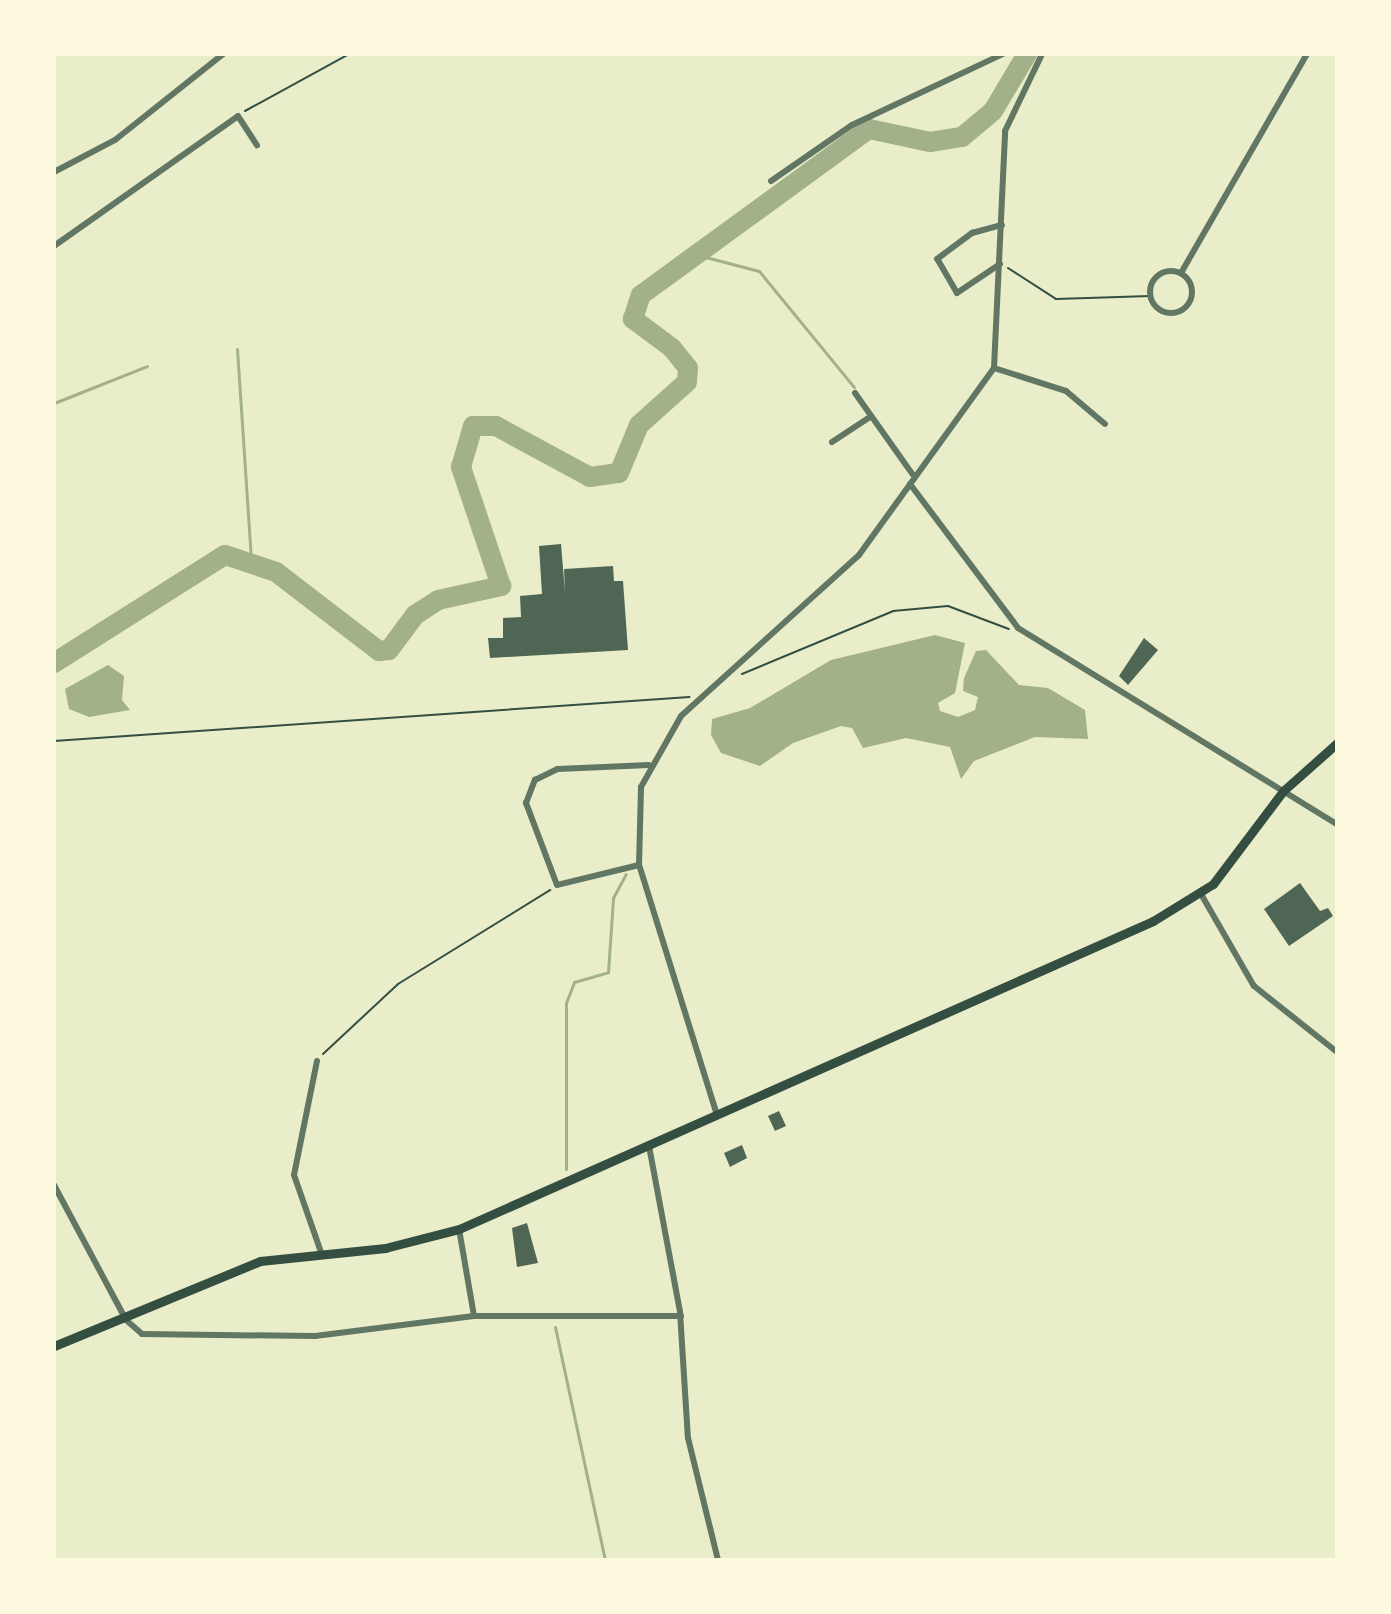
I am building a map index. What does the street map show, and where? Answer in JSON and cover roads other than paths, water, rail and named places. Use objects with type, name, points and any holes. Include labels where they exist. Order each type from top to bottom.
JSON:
[{"type":"main road","points":[[54,1346],[121,1313],[246,1265],[321,1252],[385,1248],[459,1229],[649,1146],[1201,894],[1283,791],[1337,743]]},
{"type":"street","points":[[54,172],[115,140],[223,54]]},
{"type":"street","points":[[771,181],[852,125],[1003,54]]},
{"type":"street","points":[[717,1115],[639,865],[635,810],[649,765],[669,730],[859,555],[910,484],[913,475],[994,368],[1005,131],[1042,54]]},
{"type":"street","points":[[1181,273],[1307,54]]},
{"type":"street","points":[[54,246],[238,116],[257,145]]},
{"type":"street","points":[[1000,264],[957,293],[937,259],[972,233],[1002,225]]},
{"type":"street","points":[[1161,273],[1181,273],[1192,290],[1183,309],[1163,312],[1150,296],[1161,273]]},
{"type":"street","points":[[994,368],[1066,391],[1105,424]]},
{"type":"street","points":[[855,393],[913,475]]},
{"type":"street","points":[[832,442],[870,417]]},
{"type":"street","points":[[910,484],[1018,628],[1337,824]]},
{"type":"street","points":[[639,865],[590,872],[557,885],[526,803],[535,780],[585,765],[649,765]]},
{"type":"street","points":[[1201,894],[1254,986],[1337,1052]]},
{"type":"street","points":[[317,1061],[294,1175],[321,1252]]},
{"type":"street","points":[[649,1146],[681,1316],[688,1438],[718,1560]]},
{"type":"street","points":[[54,1185],[121,1313],[142,1334],[259,1337],[474,1316],[681,1316]]},
{"type":"street","points":[[459,1229],[474,1316]]},
{"type":"waterway","points":[[54,663],[225,555],[276,572],[379,651],[389,650],[415,615],[438,600],[501,586],[461,467],[473,426],[496,426],[590,477],[619,473],[639,425],[687,382],[688,368],[672,348],[633,319],[641,295],[869,129],[930,142],[962,137],[993,111],[1027,54]]},
{"type":"waterway","points":[[698,255],[759,271],[854,387]]},
{"type":"waterway","points":[[237,349],[251,562]]},
{"type":"waterway","points":[[54,403],[147,366]]},
{"type":"waterway","points":[[566,1169],[566,1003],[574,982],[608,972],[613,898],[626,874]]},
{"type":"waterway","points":[[555,1327],[605,1560]]}]
